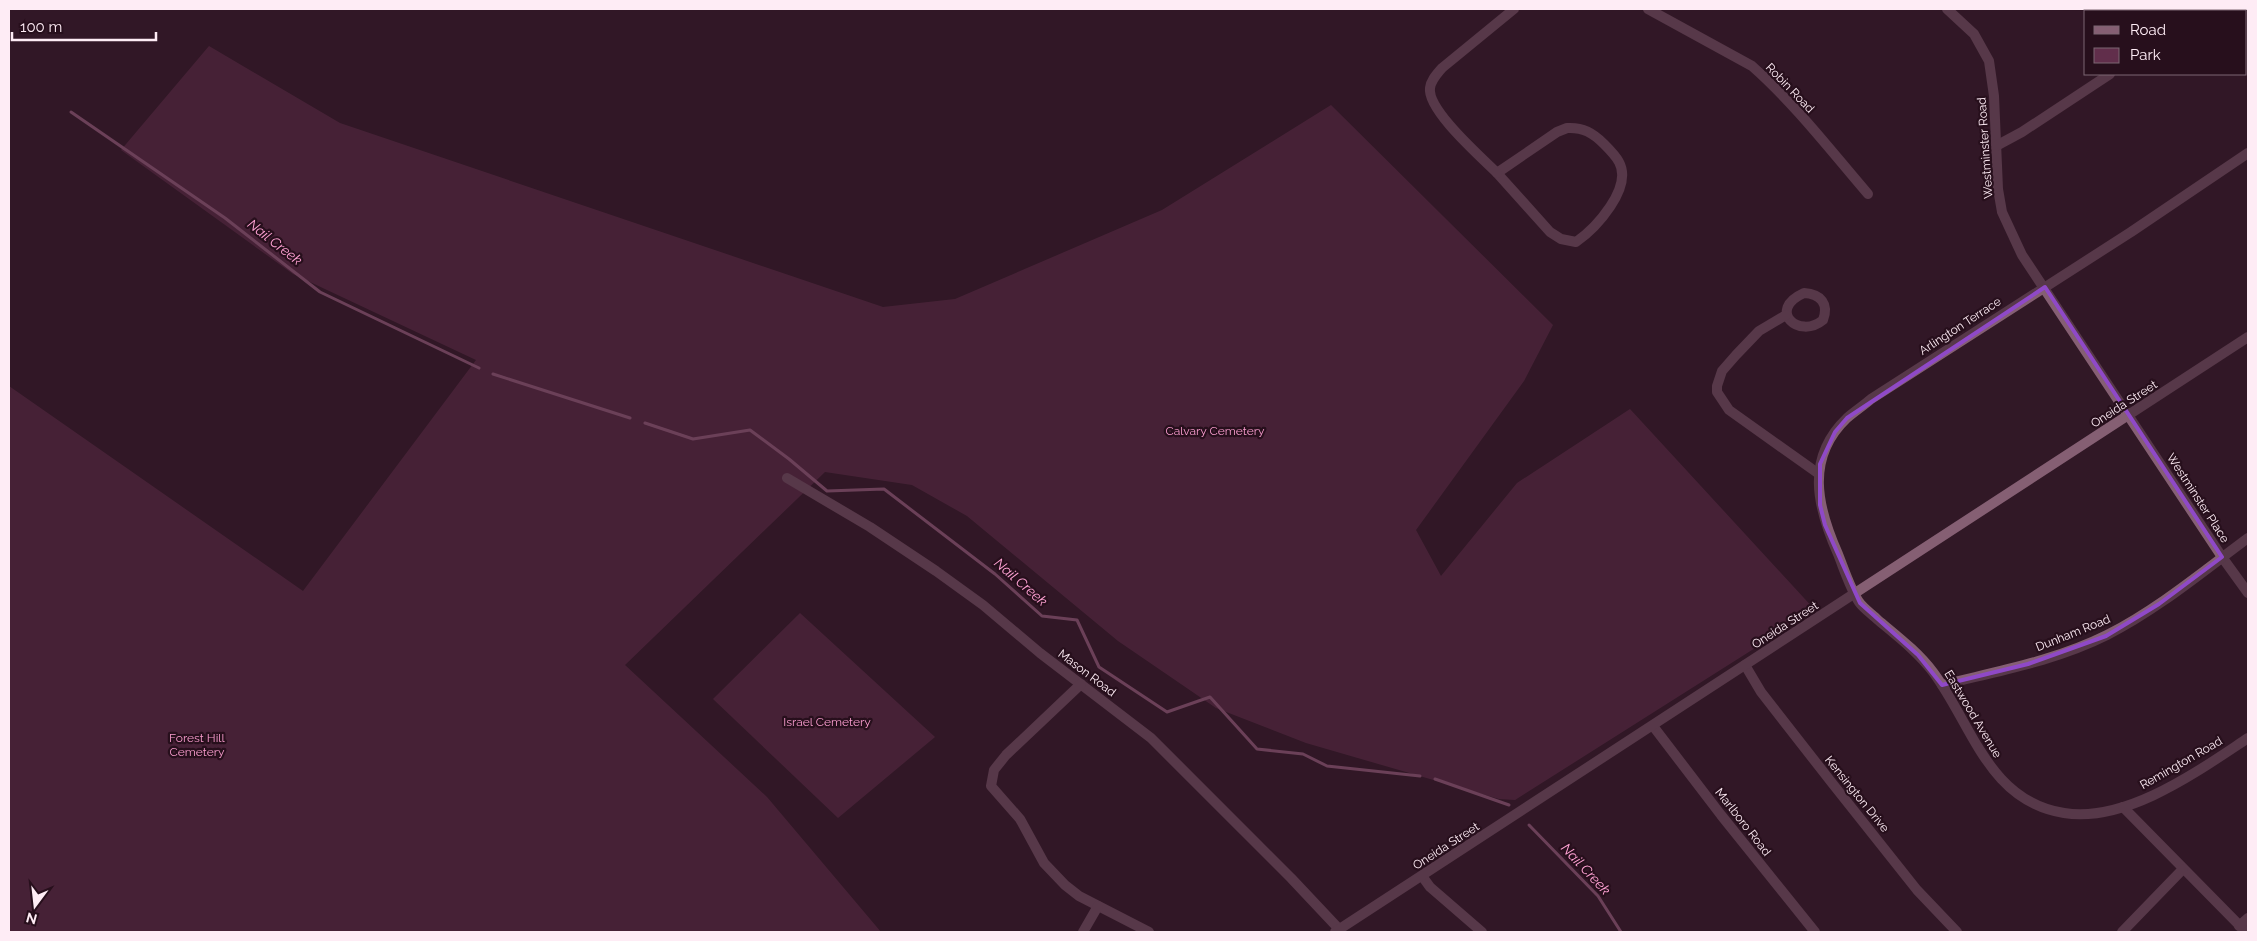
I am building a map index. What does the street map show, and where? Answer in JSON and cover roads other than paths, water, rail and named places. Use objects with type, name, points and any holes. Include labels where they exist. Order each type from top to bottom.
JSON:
[{"type":"street","points":[[1496,173],[1557,132],[1567,128],[1577,128],[1596,136],[1608,148],[1619,162],[1623,178],[1620,191],[1588,234],[1576,242],[1561,240],[1550,232],[1454,128],[1435,105],[1430,88],[1437,74],[1514,9]]},
{"type":"street","name":"Robin Road","points":[[1648,9],[1752,66],[1823,141],[1868,194]]},
{"type":"street","name":"Westminster Road","points":[[1949,9],[1974,34],[1989,62],[1994,96],[1998,189],[2002,212],[2022,255],[2129,416]]},
{"type":"street","points":[[1996,146],[2022,132],[2108,75]]},
{"type":"street","name":"Arlington Terrace","points":[[1855,594],[1825,525],[1820,505],[1819,474],[1826,448],[1835,432],[1847,418],[1960,341],[2248,153]]},
{"type":"street","points":[[1786,315],[1759,331],[1736,355],[1722,371],[1717,392],[1729,410],[1819,474]]},
{"type":"street","name":"Oneida Street","points":[[1337,931],[2248,337]]},
{"type":"street","name":"Westminster Place","points":[[2129,416],[2222,557],[2248,592]]},
{"type":"street","name":"Mason Road","points":[[787,478],[870,527],[936,571],[983,605],[1040,653],[1151,738],[1172,757],[1337,931]]},
{"type":"street","name":"Dunham Road","points":[[1942,685],[2062,654],[2106,636],[2159,604],[2248,538]]},
{"type":"street","name":"Eastwood Avenue","points":[[1855,594],[1860,603],[1918,655],[1942,685],[1983,757],[2010,788],[2027,800],[2063,813],[2083,815],[2101,813],[2123,807]]},
{"type":"street","name":"Kensington Drive","points":[[1745,666],[1761,692],[1917,890],[1957,932]]},
{"type":"street","points":[[1081,684],[1006,755],[994,770],[991,786],[1020,819],[1044,864],[1052,873],[1072,891],[1148,932]]},
{"type":"street","name":"Marlboro Road","points":[[1653,726],[1721,816],[1816,932]]},
{"type":"street","name":"Remington Road","points":[[2123,807],[2199,770],[2248,738]]},
{"type":"street","points":[[2123,807],[2242,929],[2248,918]]},
{"type":"street","points":[[2122,932],[2183,869]]},
{"type":"street","points":[[1422,876],[1430,887],[1482,932]]},
{"type":"street","points":[[1083,932],[1098,906]]},
{"type":"waterway","name":"Nail Creek","points":[[71,112],[225,218],[320,292],[479,368]]},
{"type":"waterway","name":"Nail Creek","points":[[493,374],[630,418]]},
{"type":"waterway","name":"Nail Creek","points":[[645,423],[693,439],[750,430],[827,491],[884,489],[995,574],[1042,616],[1077,620],[1099,667],[1167,712],[1210,697],[1257,749],[1303,754],[1327,766],[1420,776]]},
{"type":"waterway","name":"Nail Creek","points":[[1435,779],[1509,805]]},
{"type":"waterway","name":"Nail Creek","points":[[1529,825],[1598,896],[1621,932]]},
{"type":"park label","name":"Calvary Cemetery","points":[[1215,431]]},
{"type":"park label","name":"Israel Cemetery","points":[[827,722]]},
{"type":"park label","name":"Forest Hill Cemetery","points":[[197,745]]}]
